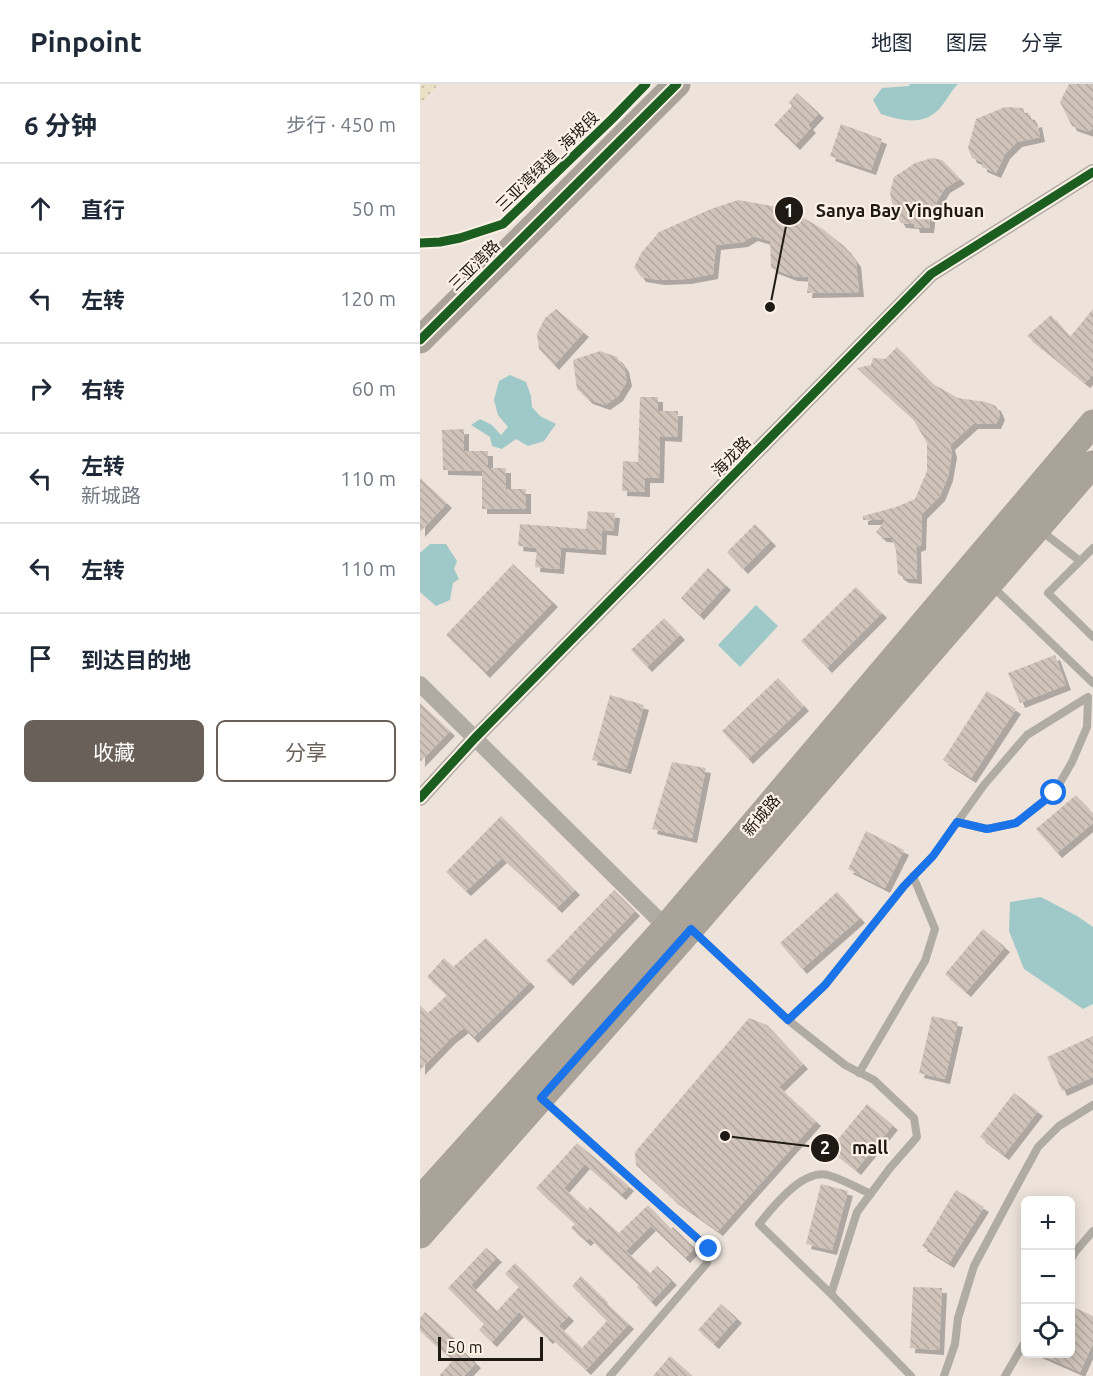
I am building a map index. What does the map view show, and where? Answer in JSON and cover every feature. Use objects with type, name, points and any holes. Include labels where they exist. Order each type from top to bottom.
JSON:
[{"type":"main road","name":"三亚湾路","points":[[420,340],[677,84]]},
{"type":"main road","name":"新城路","points":[[420,1234],[541,1098],[679,932],[1093,423]]},
{"type":"main road","name":"新城路","points":[[420,1200],[679,932],[1037,528],[1087,475]]},
{"type":"street","name":"海龙路","points":[[420,798],[475,738],[931,274],[1093,172]]},
{"type":"street","points":[[420,684],[679,932]]},
{"type":"lane","points":[[1037,528],[1080,561]]},
{"type":"lane","points":[[1093,548],[1048,593],[1093,637]]},
{"type":"lane","points":[[989,584],[1093,683]]},
{"type":"lane","points":[[788,1020],[825,985],[904,886],[933,856],[984,785],[1027,735],[1091,695]]},
{"type":"lane","points":[[957,822],[987,829],[1016,823],[1054,793],[1072,762],[1087,727],[1091,695]]},
{"type":"lane","points":[[859,1072],[925,961],[935,929],[913,876]]},
{"type":"lane","points":[[679,932],[845,1065],[874,1080],[914,1118],[917,1137],[857,1212],[831,1294]]},
{"type":"lane","points":[[541,1098],[709,1249],[707,1263],[610,1376]]},
{"type":"lane","points":[[944,1376],[955,1344],[958,1318],[974,1266],[1013,1193],[1038,1148],[1059,1126],[1093,1105]]},
{"type":"lane","points":[[871,1194],[826,1174],[806,1178],[782,1197],[759,1224],[911,1376]]},
{"type":"lane","points":[[1075,1252],[1093,1231]]},
{"type":"lane","points":[[1005,1376],[1021,1349]]},
{"type":"sand","points":[[420,84],[439,84],[420,104]]},
{"type":"water","points":[[910,84],[958,84],[940,108],[927,118],[905,120],[881,114],[873,100],[882,88],[909,86]]},
{"type":"water","points":[[510,375],[526,382],[532,407],[540,416],[556,424],[544,441],[528,446],[516,439],[502,449],[492,446],[490,437],[471,425],[480,419],[492,425],[501,435],[508,427],[498,415],[494,400],[499,381]]},
{"type":"water","points":[[430,544],[446,544],[457,561],[454,569],[459,579],[453,583],[450,600],[436,606],[420,592],[420,553]]},
{"type":"water","points":[[756,605],[778,626],[740,667],[718,645]]},
{"type":"water","points":[[1041,897],[1093,927],[1093,1004],[1083,1009],[1024,969],[1009,931],[1010,902]]},
{"type":"building","points":[[1069,84],[1093,84],[1093,128],[1089,132],[1072,126],[1060,102]]},
{"type":"building","points":[[797,93],[819,113],[808,125],[811,128],[795,145],[774,125],[792,106],[789,102]]},
{"type":"building","points":[[1005,107],[1023,108],[1025,114],[1030,115],[1033,123],[1037,122],[1040,137],[1017,142],[1005,154],[996,173],[982,167],[982,162],[972,158],[968,148],[976,119]]},
{"type":"building","points":[[841,124],[882,139],[871,170],[830,156]]},
{"type":"building","points":[[932,158],[942,160],[960,179],[945,188],[931,211],[929,228],[915,228],[914,224],[901,223],[894,211],[890,193],[894,177],[915,163]]},
{"type":"building","points":[[738,200],[789,209],[824,230],[845,247],[856,262],[859,292],[807,293],[809,277],[792,276],[771,268],[770,241],[753,236],[743,242],[716,245],[713,274],[686,279],[660,280],[641,277],[634,267],[642,252],[659,232]]},
{"type":"building","points":[[556,309],[584,332],[554,365],[539,349],[537,334],[545,318]]},
{"type":"building","points":[[1093,309],[1093,375],[1085,383],[1027,336],[1051,315],[1070,337]]},
{"type":"building","points":[[897,347],[933,384],[958,398],[986,402],[996,406],[1000,415],[996,424],[973,424],[950,445],[952,453],[948,476],[940,496],[922,514],[921,545],[916,547],[917,579],[904,578],[898,574],[896,551],[892,538],[882,537],[876,532],[886,520],[863,520],[863,516],[915,499],[927,471],[927,443],[913,419],[857,368],[871,365],[873,358],[885,359]]},
{"type":"building","points":[[600,351],[617,357],[624,367],[627,381],[618,396],[605,405],[588,399],[577,389],[573,360]]},
{"type":"building","points":[[640,397],[658,397],[658,411],[678,411],[677,437],[660,436],[659,478],[645,478],[645,492],[622,491],[623,461],[638,462]]},
{"type":"building","points":[[464,429],[464,451],[488,451],[488,468],[506,468],[506,489],[526,489],[526,509],[482,509],[482,471],[443,470],[442,430]]},
{"type":"building","points":[[420,478],[447,503],[420,532]]},
{"type":"building","points":[[588,511],[615,513],[613,531],[602,530],[601,550],[561,547],[559,569],[535,567],[537,548],[518,546],[520,524],[586,529]]},
{"type":"building","points":[[755,524],[771,541],[743,569],[727,552]]},
{"type":"building","points":[[513,564],[553,602],[485,673],[446,635]]},
{"type":"building","points":[[708,568],[726,585],[699,615],[681,598]]},
{"type":"building","points":[[856,587],[882,613],[827,668],[801,641]]},
{"type":"building","points":[[664,618],[680,635],[647,667],[631,650]]},
{"type":"building","points":[[1055,655],[1066,685],[1020,703],[1008,673]]},
{"type":"building","points":[[778,678],[804,706],[748,759],[722,731]]},
{"type":"building","points":[[987,691],[1016,709],[971,778],[943,760]]},
{"type":"building","points":[[610,695],[644,705],[626,769],[592,760]]},
{"type":"building","points":[[420,703],[450,731],[420,762]]},
{"type":"building","points":[[672,762],[706,768],[692,838],[652,829]]},
{"type":"building","points":[[1076,795],[1093,814],[1093,823],[1057,853],[1036,829]]},
{"type":"building","points":[[501,816],[575,890],[557,908],[502,858],[466,891],[446,872]]},
{"type":"building","points":[[866,831],[904,850],[885,888],[848,869]]},
{"type":"building","points":[[614,890],[635,911],[568,981],[546,961]]},
{"type":"building","points":[[837,892],[860,918],[802,969],[780,943]]},
{"type":"building","points":[[983,929],[1005,947],[966,992],[945,974]]},
{"type":"building","points":[[486,938],[530,982],[473,1038],[464,1028],[420,1070],[420,1005],[428,1013],[447,995],[427,977],[444,958],[453,967]]},
{"type":"building","points":[[932,1016],[958,1022],[945,1079],[919,1073]]},
{"type":"building","points":[[749,1018],[767,1025],[803,1064],[779,1087],[816,1121],[718,1231],[673,1199],[636,1165],[635,1152]]},
{"type":"building","points":[[1093,1036],[1093,1077],[1062,1091],[1047,1057]]},
{"type":"building","points":[[1014,1093],[1038,1111],[1004,1155],[980,1137]]},
{"type":"building","points":[[867,1104],[893,1125],[856,1170],[830,1149]]},
{"type":"building","points":[[577,1143],[629,1186],[621,1195],[585,1164],[564,1188],[588,1210],[590,1207],[619,1233],[648,1205],[671,1229],[673,1227],[695,1248],[685,1258],[651,1226],[626,1251],[650,1273],[657,1266],[672,1280],[651,1302],[637,1287],[639,1285],[589,1238],[586,1241],[571,1228],[575,1224],[536,1188]]},
{"type":"building","points":[[821,1184],[848,1191],[832,1250],[806,1244]]},
{"type":"building","points":[[956,1190],[984,1207],[949,1263],[922,1246]]},
{"type":"building","points":[[486,1248],[497,1257],[471,1285],[497,1311],[519,1287],[505,1274],[515,1263],[569,1316],[559,1326],[582,1348],[607,1321],[572,1286],[581,1276],[629,1324],[586,1370],[519,1312],[492,1342],[479,1330],[484,1324],[448,1288]]},
{"type":"building","points":[[913,1287],[942,1288],[939,1350],[910,1348]]},
{"type":"building","points":[[721,1304],[737,1318],[714,1344],[698,1330]]},
{"type":"building","points":[[1075,1308],[1093,1316],[1093,1343],[1080,1372],[1048,1358],[1075,1358]]},
{"type":"building","points":[[425,1312],[452,1336],[450,1339],[476,1363],[464,1376],[439,1376],[453,1360],[420,1331],[420,1318]]},
{"type":"building","points":[[670,1356],[693,1376],[653,1376]]},
{"type":"cycle path","name":"三亚湾绿道_海坡段","points":[[420,243],[460,238],[503,224],[646,84]]},
{"type":"cycle path","points":[[420,340],[677,84]]},
{"type":"cycle path","points":[[420,798],[475,738],[931,274],[1093,172]]},
{"type":"place","name":"Sanya Bay Yinghuan","points":[[770,307]]},
{"type":"place","name":"mall","points":[[725,1136]]},
{"type":"route","points":[[709,1249],[541,1098],[691,929],[788,1020],[825,985],[904,886],[933,856],[957,822],[987,829],[1016,823],[1054,793]]}]
